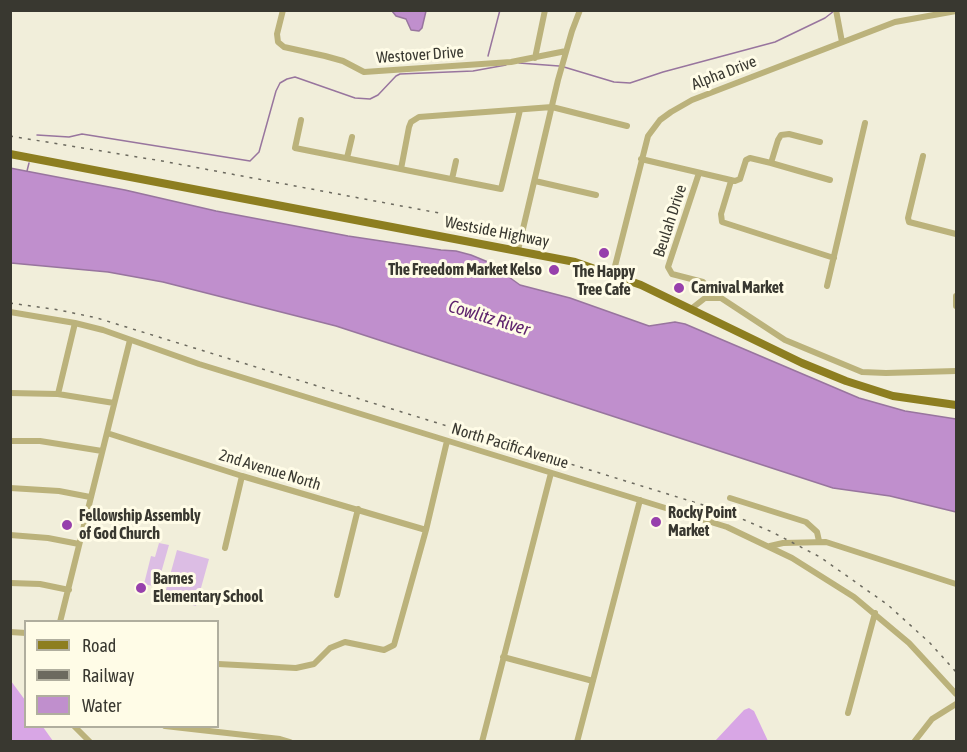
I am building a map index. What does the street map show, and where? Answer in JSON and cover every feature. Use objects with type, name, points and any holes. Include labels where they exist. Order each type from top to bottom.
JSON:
[{"type":"main road","name":"Westside Highway","points":[[10,154],[575,262],[641,285],[802,363],[846,381],[893,396],[957,405]]},
{"type":"street","name":"Westover Drive","points":[[283,10],[277,34],[278,42],[284,47],[343,61],[364,72],[511,62],[566,51]]},
{"type":"street","points":[[535,58],[544,10]]},
{"type":"street","points":[[518,250],[566,51],[580,10]]},
{"type":"street","points":[[836,10],[842,42]]},
{"type":"street","name":"Alpha Drive","points":[[613,274],[620,255],[648,136],[660,120],[670,112],[692,100],[895,21],[957,11]]},
{"type":"street","points":[[401,169],[409,127],[411,122],[419,117],[552,107],[627,126]]},
{"type":"street","points":[[302,120],[294,148],[501,189],[520,110]]},
{"type":"street","points":[[827,286],[865,123]]},
{"type":"street","points":[[771,163],[778,140],[784,134],[820,142]]},
{"type":"street","points":[[347,158],[352,137]]},
{"type":"street","points":[[923,156],[908,218],[909,222],[957,234]]},
{"type":"street","points":[[830,180],[750,158],[746,160],[740,179],[731,181],[721,214],[722,222],[834,258]]},
{"type":"street","points":[[641,159],[699,174]]},
{"type":"street","points":[[452,179],[456,161]]},
{"type":"street","name":"Beulah Drive","points":[[705,298],[709,291],[703,282],[675,275],[669,271],[668,267],[699,174],[731,181]]},
{"type":"street","points":[[535,181],[596,195]]},
{"type":"street","points":[[691,309],[705,298],[711,296],[721,298],[785,340],[851,368],[871,373],[947,371],[957,373]]},
{"type":"street","points":[[957,296],[957,306]]},
{"type":"street","name":"North Pacific Avenue","points":[[10,312],[75,323],[199,364],[703,519],[770,546],[827,579],[875,613],[909,643],[957,694]]},
{"type":"street","points":[[58,394],[75,323]]},
{"type":"street","points":[[60,620],[130,340]]},
{"type":"street","points":[[10,393],[58,394],[114,403]]},
{"type":"street","name":"2nd Avenue North","points":[[107,433],[242,476],[426,530]]},
{"type":"street","points":[[10,441],[40,441],[102,451]]},
{"type":"street","points":[[219,664],[307,667],[314,664],[330,648],[345,642],[384,650],[394,645],[426,530],[447,441]]},
{"type":"street","points":[[482,741],[551,473]]},
{"type":"street","points":[[225,548],[242,476]]},
{"type":"street","points":[[10,488],[59,491],[90,497]]},
{"type":"street","points":[[730,498],[806,522],[817,532],[819,541]]},
{"type":"street","points":[[577,741],[640,500]]},
{"type":"street","points":[[337,596],[358,509]]},
{"type":"street","points":[[10,535],[48,538],[79,544]]},
{"type":"street","points":[[770,546],[819,541],[853,549],[957,584]]},
{"type":"street","points":[[10,583],[40,584],[69,590]]},
{"type":"street","points":[[848,713],[875,613]]},
{"type":"street","points":[[503,657],[593,681]]},
{"type":"street","points":[[914,741],[932,719],[957,704]]},
{"type":"street","points":[[76,728],[90,741]]},
{"type":"street","points":[[182,728],[290,741]]},
{"type":"shaded area","points":[[159,543],[169,545],[157,587],[144,584],[151,556],[155,557]]},
{"type":"shaded area","points":[[177,550],[209,559],[196,606],[164,597]]},
{"type":"shaded area","points":[[11,681],[24,699],[24,728],[44,728],[53,741],[11,741]]},
{"type":"shaded area","points":[[749,708],[754,711],[768,741],[715,741],[744,710]]},
{"type":"water","points":[[392,11],[426,11],[422,28],[419,31],[411,30],[406,19],[396,16]]},
{"type":"water","name":"Cowlitz River","points":[[10,168],[348,236],[456,251],[488,262],[520,285],[570,298],[649,326],[675,322],[685,324],[859,398],[905,411],[956,419],[956,512],[890,496],[833,488],[336,326],[163,282],[108,272],[11,263]]},
{"type":"waterway","points":[[488,56],[500,10]]},
{"type":"waterway","points":[[564,67],[614,82],[630,83],[775,42],[825,18],[834,11]]},
{"type":"waterway","points":[[519,63],[559,66]]},
{"type":"waterway","points":[[37,135],[69,137],[82,134],[250,161],[259,152],[276,91],[280,83],[287,79],[295,77],[355,98],[370,99],[378,95],[400,74],[473,71],[506,65]]},
{"type":"waterway","points":[[27,171],[29,163]]},
{"type":"railway","points":[[10,136],[162,161],[439,213]]},
{"type":"railway","points":[[10,303],[97,318],[726,512],[772,532],[820,557],[888,605],[930,643],[956,672]]},
{"type":"place","name":"The Happy Tree Cafe","points":[[604,253]]},
{"type":"place","name":"The Freedom Market Kelso","points":[[554,270]]},
{"type":"place","name":"Carnival Market","points":[[679,288]]},
{"type":"place","name":"Rocky Point Market","points":[[656,522]]},
{"type":"place","name":"Fellowship Assembly of God Church","points":[[67,525]]},
{"type":"place","name":"Barnes Elementary School","points":[[141,588]]}]
